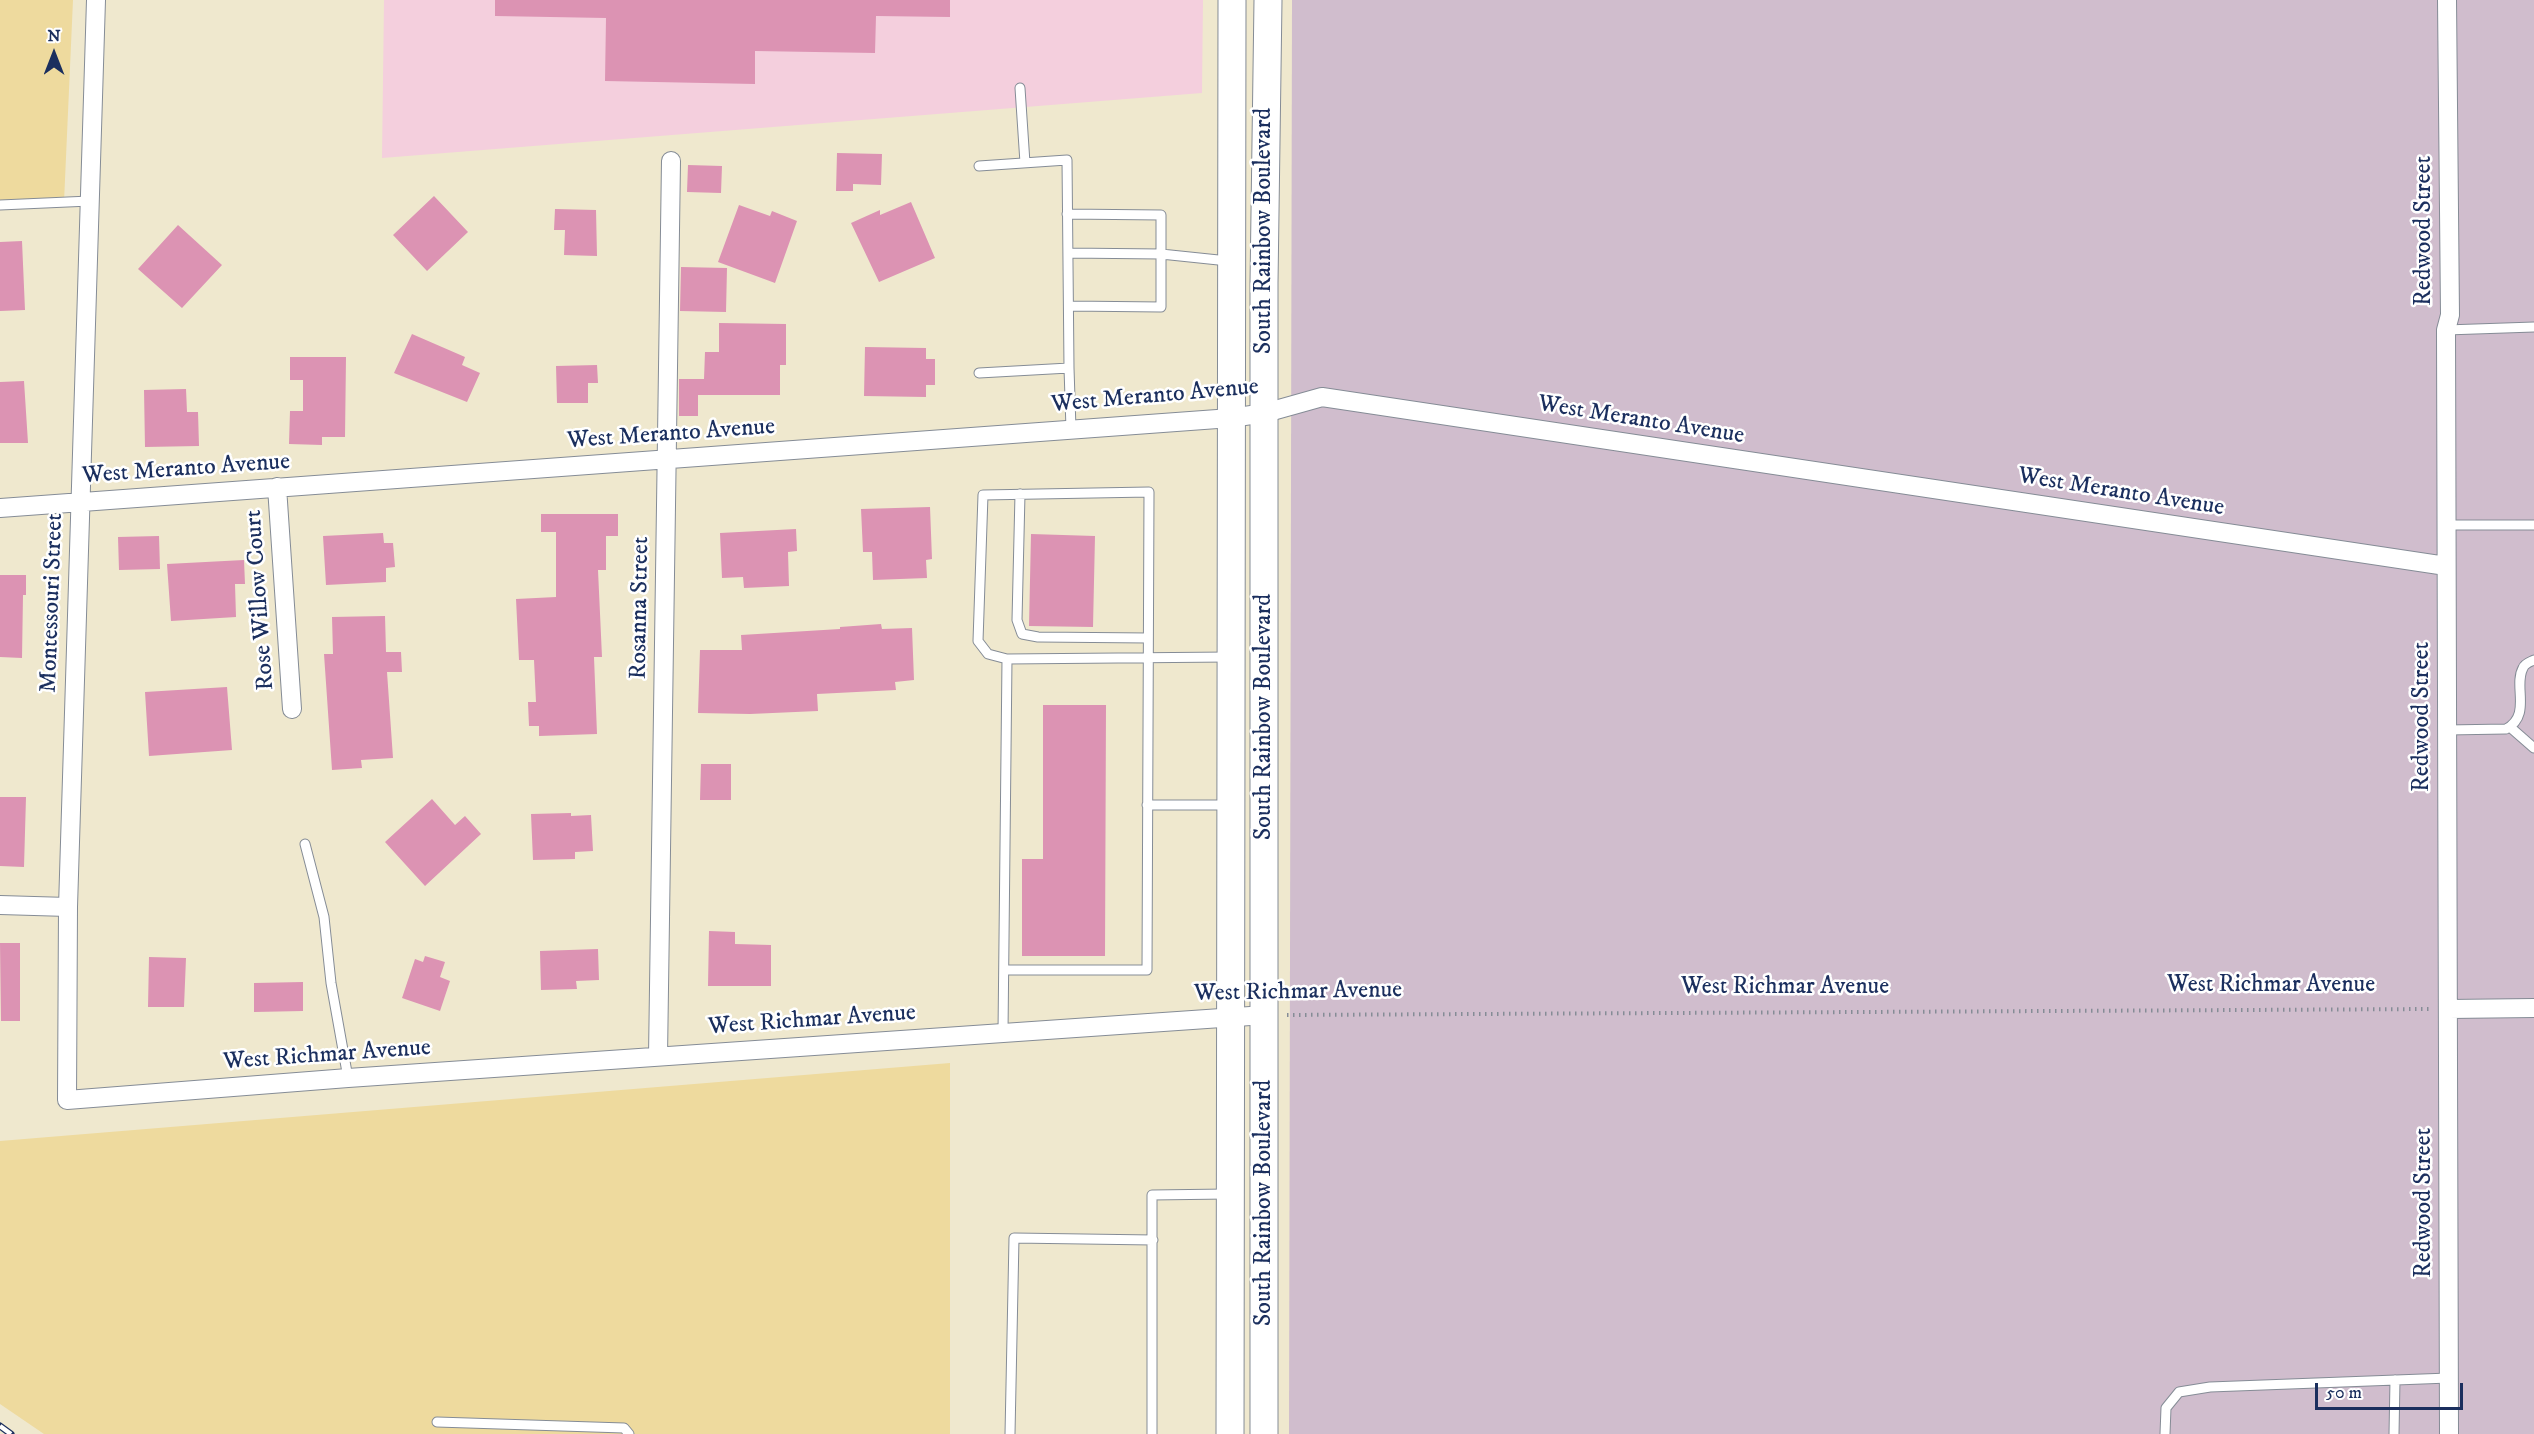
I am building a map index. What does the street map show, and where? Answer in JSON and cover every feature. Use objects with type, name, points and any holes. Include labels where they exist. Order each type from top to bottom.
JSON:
[{"type":"main road","name":"South Rainbow Boulevard","points":[[1230,1434],[1232,0]]},
{"type":"main road","name":"South Rainbow Boulevard","points":[[1264,1434],[1265,413],[1268,0]]},
{"type":"street","name":"Montessouri Street","points":[[67,1100],[68,907],[96,0]]},
{"type":"street","name":"Redwood Street","points":[[2447,0],[2450,315],[2446,330],[2449,1434]]},
{"type":"street","name":"Rosanna Street","points":[[658,1056],[670,161]]},
{"type":"street","name":"West Meranto Avenue","points":[[0,508],[1231,417],[1265,413],[1322,397],[2446,566]]},
{"type":"street","name":"Rose Willow Court","points":[[277,487],[292,709]]},
{"type":"street","points":[[0,905],[68,907]]},
{"type":"street","points":[[2449,1009],[2534,1008]]},
{"type":"street","name":"West Richmar Avenue","points":[[67,1100],[348,1077],[1265,1015]]},
{"type":"lane","points":[[1020,88],[1025,163]]},
{"type":"lane","points":[[979,166],[1067,160],[1071,429]]},
{"type":"lane","points":[[3,203],[90,201]]},
{"type":"lane","points":[[1067,214],[1161,215],[1161,307],[1069,306]]},
{"type":"lane","points":[[1068,253],[1161,254],[1231,261]]},
{"type":"lane","points":[[2446,330],[2534,327]]},
{"type":"lane","points":[[979,373],[1069,368]]},
{"type":"lane","points":[[1004,970],[1147,970],[1147,658],[1149,492],[982,495],[978,641],[988,654],[1007,659],[1147,658],[1231,657]]},
{"type":"lane","points":[[1020,494],[1017,620],[1022,634],[1038,637],[1148,638]]},
{"type":"lane","points":[[2446,525],[2534,525]]},
{"type":"lane","points":[[1003,1032],[1007,659]]},
{"type":"lane","points":[[2510,727],[2516,720],[2520,706],[2521,670],[2524,665],[2534,660]]},
{"type":"lane","points":[[2447,730],[2510,727],[2534,748]]},
{"type":"lane","points":[[1147,805],[1230,805]]},
{"type":"lane","points":[[305,844],[324,917],[332,983],[348,1077]]},
{"type":"lane","points":[[1152,1434],[1152,1195],[1230,1194]]},
{"type":"lane","points":[[1010,1434],[1014,1238],[1153,1240]]},
{"type":"lane","points":[[2165,1434],[2166,1408],[2179,1392],[2210,1387],[2449,1378]]},
{"type":"lane","points":[[2394,1434],[2395,1380]]},
{"type":"lane","points":[[437,1422],[624,1428],[629,1434]]},
{"type":"path","name":"West Richmar Avenue","points":[[1265,1015],[2449,1009]]},
{"type":"shaded area","points":[[384,0],[1203,0],[1202,93],[382,158]]},
{"type":"shaded area","points":[[1292,0],[2534,0],[2534,1434],[1289,1434]]},
{"type":"sand","points":[[0,0],[73,0],[64,202],[0,207]]},
{"type":"sand","points":[[950,1063],[950,1434],[44,1434],[0,1404],[0,1141]]},
{"type":"building","points":[[495,0],[950,0],[950,17],[876,16],[875,53],[755,51],[755,84],[605,81],[606,18],[495,16]]},
{"type":"building","points":[[837,153],[882,154],[881,185],[853,184],[853,191],[836,191]]},
{"type":"building","points":[[688,165],[722,166],[721,193],[687,192]]},
{"type":"building","points":[[434,196],[468,232],[427,271],[393,235]]},
{"type":"building","points":[[911,202],[935,258],[879,282],[851,223],[880,210],[880,215]]},
{"type":"building","points":[[739,205],[770,216],[772,211],[797,221],[775,283],[718,262]]},
{"type":"building","points":[[555,209],[596,210],[597,256],[564,255],[565,230],[554,230]]},
{"type":"building","points":[[178,225],[222,265],[182,308],[138,269]]},
{"type":"building","points":[[22,241],[25,310],[0,311],[0,242]]},
{"type":"building","points":[[681,267],[727,268],[726,312],[680,311]]},
{"type":"building","points":[[719,323],[786,324],[786,365],[780,365],[780,395],[698,395],[698,416],[679,416],[679,379],[704,379],[705,352],[719,352]]},
{"type":"building","points":[[412,334],[465,357],[462,365],[480,373],[467,402],[394,373]]},
{"type":"building","points":[[865,347],[926,348],[926,359],[935,359],[935,385],[926,385],[926,397],[864,396]]},
{"type":"building","points":[[290,357],[346,357],[345,437],[322,437],[322,445],[289,444],[290,411],[303,411],[303,380],[290,380]]},
{"type":"building","points":[[597,365],[598,383],[588,383],[588,403],[557,403],[556,366]]},
{"type":"building","points":[[24,381],[28,443],[0,443],[0,382]]},
{"type":"building","points":[[186,389],[187,412],[198,412],[199,446],[145,447],[144,390]]},
{"type":"building","points":[[930,507],[932,559],[926,560],[927,578],[873,580],[872,552],[863,552],[861,509]]},
{"type":"building","points":[[541,514],[618,514],[618,536],[606,536],[606,570],[598,570],[602,657],[594,657],[597,734],[539,736],[539,726],[529,726],[528,702],[536,702],[534,660],[519,660],[516,599],[556,597],[556,532],[541,532]]},
{"type":"building","points":[[796,529],[797,551],[788,552],[789,586],[744,588],[743,577],[722,578],[720,533]]},
{"type":"building","points":[[383,533],[384,543],[393,543],[395,567],[386,568],[386,582],[326,585],[323,536]]},
{"type":"building","points":[[1031,534],[1095,536],[1093,627],[1029,626]]},
{"type":"building","points":[[159,536],[160,569],[119,570],[118,537]]},
{"type":"building","points":[[244,560],[245,584],[235,584],[236,617],[171,621],[167,564]]},
{"type":"building","points":[[0,575],[26,575],[26,595],[23,595],[22,658],[0,657]]},
{"type":"building","points":[[385,616],[386,652],[401,652],[402,672],[387,672],[393,758],[361,760],[362,768],[332,770],[324,654],[333,654],[332,617]]},
{"type":"building","points":[[881,624],[882,629],[912,628],[914,680],[895,682],[896,690],[817,694],[818,711],[750,714],[698,713],[700,650],[742,650],[741,635]]},
{"type":"building","points":[[227,687],[232,750],[149,756],[145,692]]},
{"type":"building","points":[[1043,705],[1106,705],[1105,956],[1022,956],[1022,859],[1043,859]]},
{"type":"building","points":[[701,764],[731,764],[731,800],[700,800]]},
{"type":"building","points":[[0,797],[26,797],[24,867],[0,866]]},
{"type":"building","points":[[432,799],[455,825],[465,816],[481,834],[425,886],[385,842]]},
{"type":"building","points":[[571,813],[571,816],[591,815],[593,851],[575,852],[575,859],[533,860],[531,814]]},
{"type":"building","points":[[709,931],[735,932],[735,944],[771,945],[771,986],[708,986]]},
{"type":"building","points":[[0,943],[20,943],[20,1021],[1,1021]]},
{"type":"building","points":[[598,949],[599,980],[576,981],[577,989],[541,990],[540,951]]},
{"type":"building","points":[[425,956],[445,962],[440,977],[450,981],[440,1011],[402,998],[415,959],[423,962]]},
{"type":"building","points":[[149,957],[186,958],[184,1007],[148,1007]]},
{"type":"building","points":[[303,982],[303,1011],[254,1012],[254,983]]},
{"type":"railway","points":[[0,1426],[11,1434]]}]
